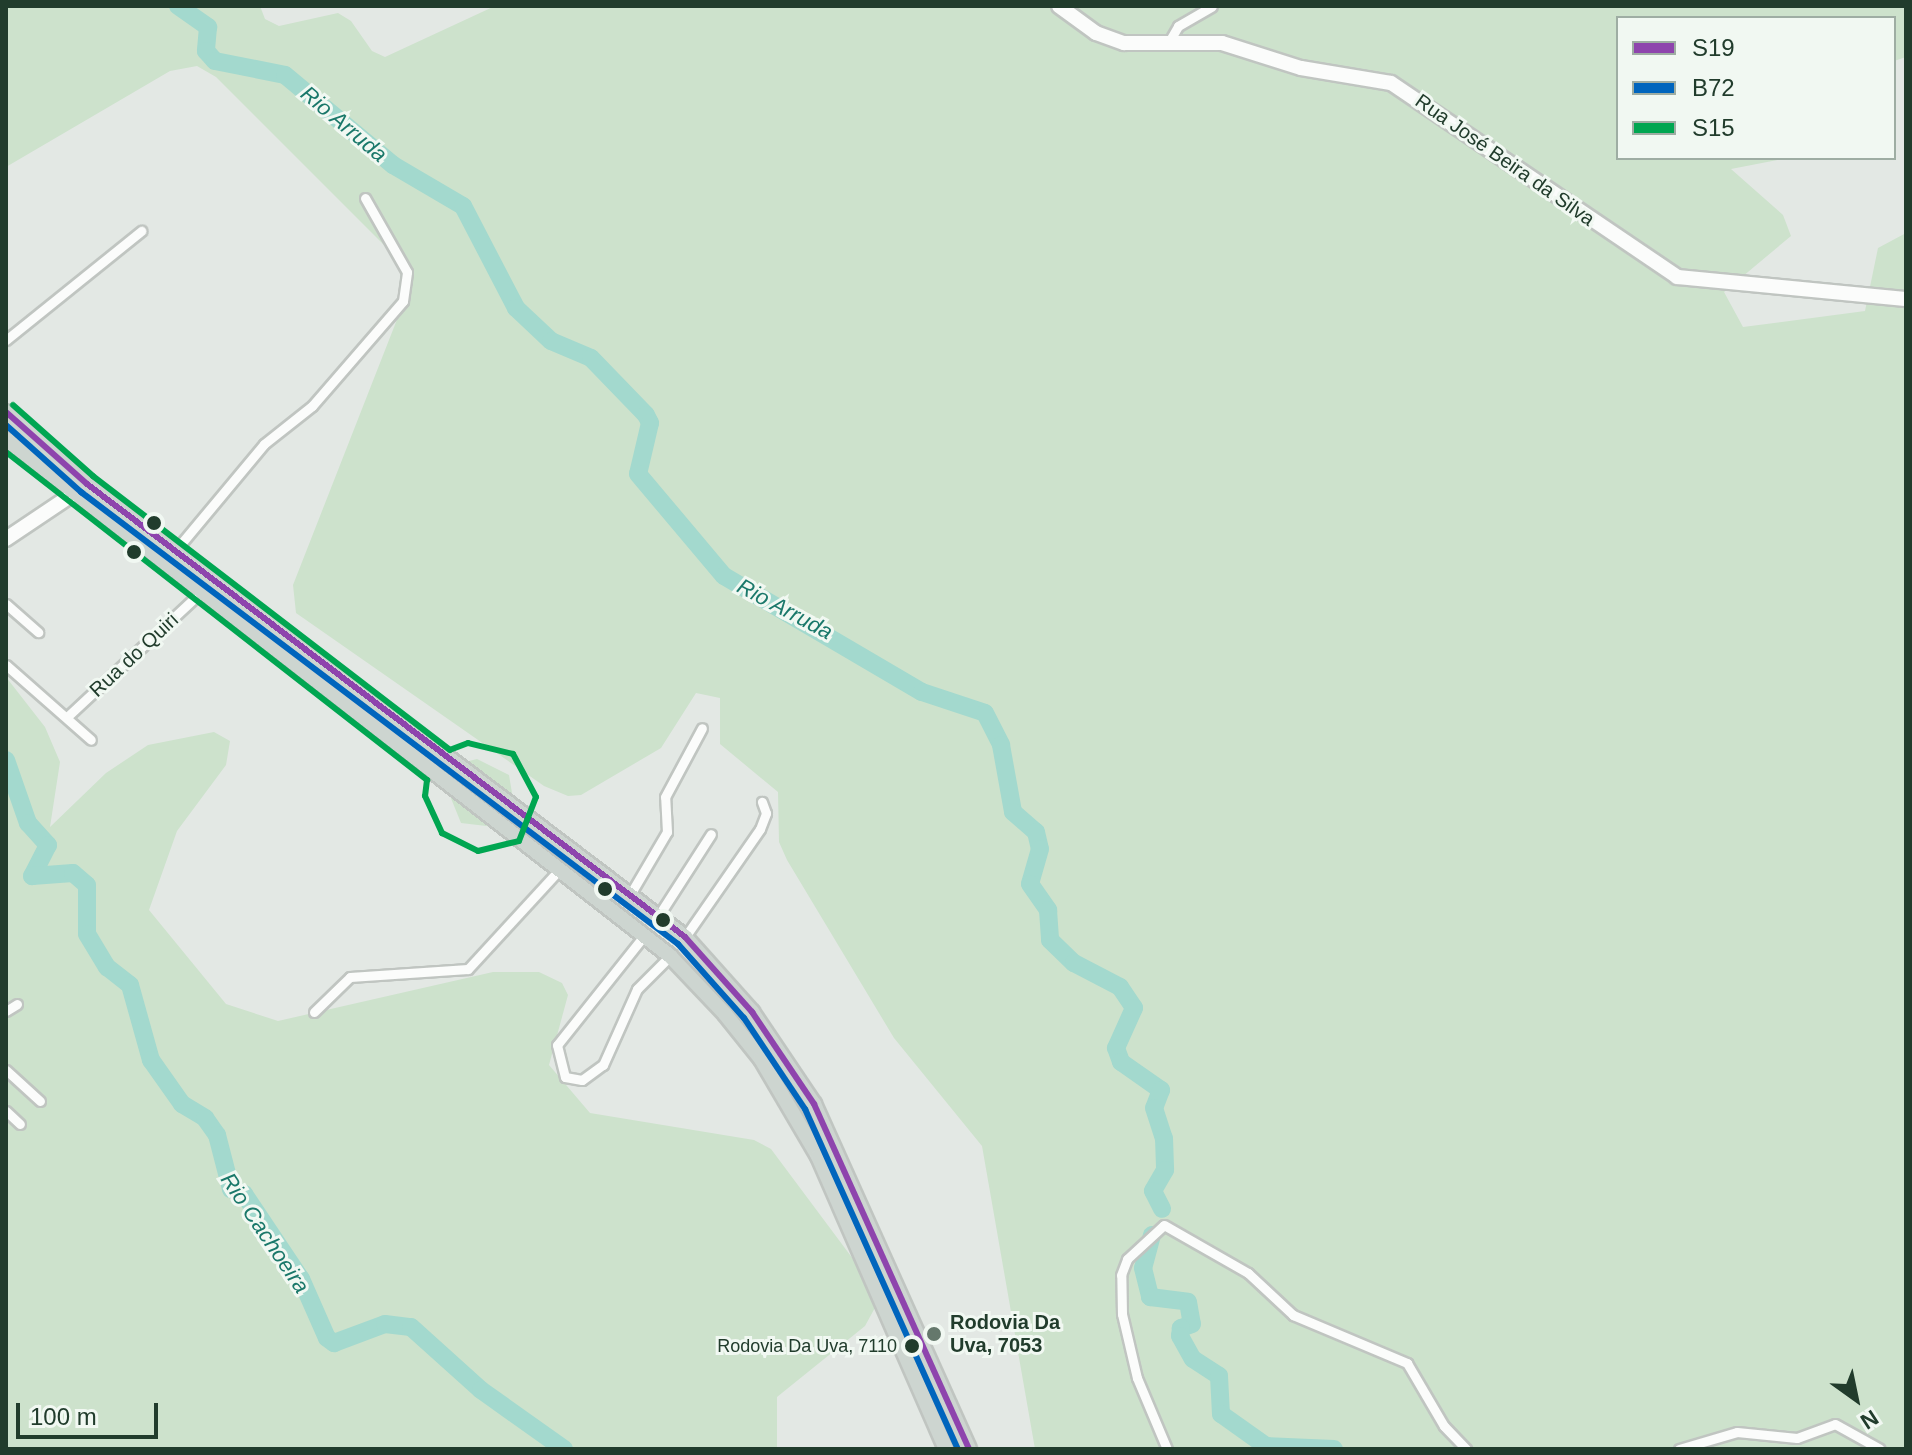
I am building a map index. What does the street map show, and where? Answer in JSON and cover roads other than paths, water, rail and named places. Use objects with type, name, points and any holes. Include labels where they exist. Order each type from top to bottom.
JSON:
[{"type":"main road","points":[[6,412],[87,484],[523,818],[631,893],[685,937],[752,1012],[814,1104],[969,1449]]},
{"type":"main road","points":[[6,439],[72,495],[670,956],[761,1059],[818,1156],[946,1449]]},
{"type":"street","name":"Rua José Beira da Silva","points":[[1059,6],[1096,33],[1124,43],[1170,40],[1222,43],[1301,68],[1391,83],[1677,277],[1906,299]]},
{"type":"street","points":[[1170,40],[1178,26],[1212,6]]},
{"type":"street","points":[[175,551],[264,444],[312,406],[403,301],[407,272],[365,198]]},
{"type":"street","points":[[6,340],[141,231]]},
{"type":"street","points":[[6,539],[87,484]]},
{"type":"street","name":"Rua do Quiri","points":[[68,716],[200,593]]},
{"type":"street","points":[[6,604],[38,632]]},
{"type":"street","points":[[6,665],[68,716],[91,740]]},
{"type":"street","points":[[631,893],[667,832],[665,797],[702,728]]},
{"type":"street","points":[[685,937],[760,829],[766,813],[762,802]]},
{"type":"street","points":[[659,915],[711,834]]},
{"type":"street","points":[[314,1012],[350,977],[468,969],[559,870]]},
{"type":"street","points":[[643,937],[557,1045],[565,1077],[582,1080],[603,1065],[637,989],[670,956]]},
{"type":"street","points":[[6,1011],[17,1004]]},
{"type":"street","points":[[6,1070],[40,1101]]},
{"type":"street","points":[[6,1111],[20,1124]]},
{"type":"street","points":[[1167,1449],[1137,1378],[1122,1314],[1121,1275],[1127,1259],[1164,1225],[1248,1273],[1293,1315],[1407,1363],[1444,1426],[1466,1449]]},
{"type":"street","points":[[1679,1449],[1737,1432],[1797,1438],[1835,1424],[1880,1449]]},
{"type":"waterway","name":"Rio Arruda","points":[[178,6],[208,27],[206,51],[215,61],[285,75],[393,165],[463,206],[516,308],[551,341],[591,358],[646,415],[650,423],[638,474],[724,576],[922,692],[985,713],[1001,745],[1013,812],[1036,832],[1040,849],[1030,884],[1048,910],[1050,940],[1074,963],[1120,987],[1134,1008],[1116,1048],[1121,1062],[1161,1090],[1154,1108],[1164,1138],[1165,1170],[1153,1191],[1162,1209]]},
{"type":"waterway","name":"Rio Cachoeira","points":[[6,760],[28,823],[48,845],[32,876],[73,873],[87,885],[87,934],[107,967],[130,985],[151,1060],[182,1104],[205,1118],[217,1135],[231,1189],[244,1194],[301,1279],[327,1338],[334,1343],[385,1324],[411,1327],[481,1390],[564,1449]]},
{"type":"waterway","name":"Rio Arruda","points":[[1152,1235],[1143,1268],[1150,1297],[1188,1302],[1192,1324],[1181,1328],[1180,1336],[1193,1359],[1219,1376],[1221,1414],[1266,1446],[1334,1449]]},
{"type":"place","name":"Rodovia Da Uva, 7053","points":[[934,1334]]},
{"type":"place","name":"Rodovia Da Uva, 7110","points":[[912,1346]]}]
